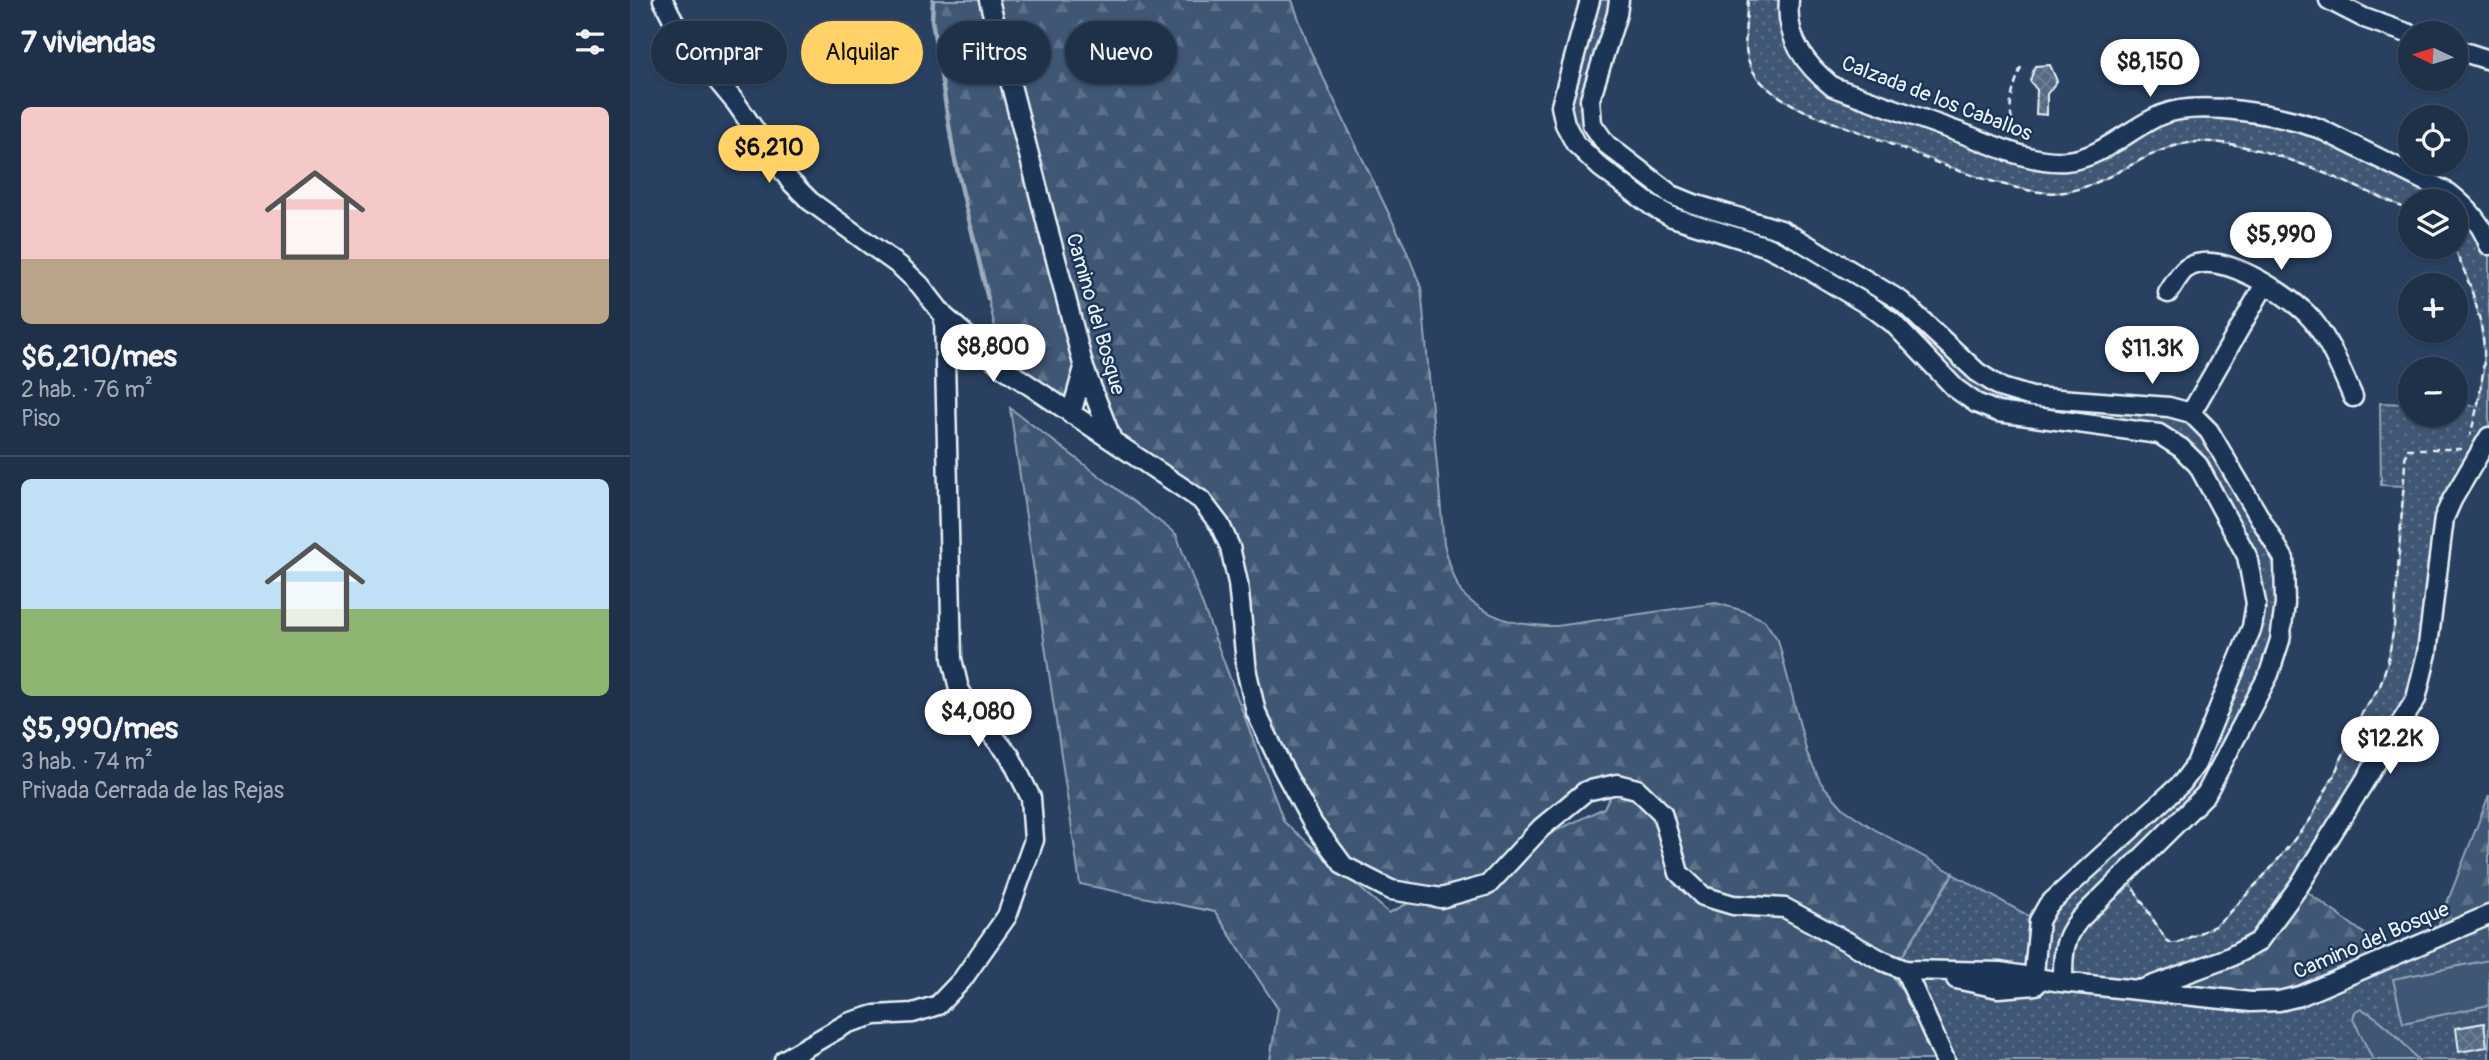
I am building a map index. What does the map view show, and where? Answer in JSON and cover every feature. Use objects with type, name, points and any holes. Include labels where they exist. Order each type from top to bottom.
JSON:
[{"type":"street","points":[[663,0],[683,39],[736,103],[790,181],[810,201],[900,266],[920,285],[944,316],[1005,369],[1112,440]]},
{"type":"street","name":"Camino del Bosque","points":[[989,0],[1084,368],[1112,440],[1201,500],[1220,525],[1230,547],[1238,583],[1247,673],[1256,712],[1313,824],[1345,866],[1391,890],[1441,898],[1488,885],[1541,828],[1586,791],[1617,784],[1637,789],[1662,813],[1679,873],[1703,896],[1733,905],[1785,908],[1883,961],[1914,970],[1998,988],[2062,982]]},
{"type":"street","points":[[1590,0],[1561,106],[1565,124],[1575,143],[1600,167],[1672,218],[1768,247],[1873,308],[1892,323],[1955,388],[1976,404],[1998,412],[2159,434],[2181,448],[2198,465],[2247,556],[2256,603],[2252,627],[2196,764],[2182,782],[2048,905],[2039,921],[2034,974]]},
{"type":"street","points":[[1619,0],[1590,99],[1592,124],[1606,144],[1672,195],[1781,230],[1900,301],[1977,372],[2002,388],[2032,397],[2169,407],[2191,413],[2209,430],[2284,559],[2285,604],[2280,640],[2269,674],[2206,794],[2068,933],[2063,953],[2062,982]]},
{"type":"street","name":"Calzada de los Caballos","points":[[1789,0],[1790,26],[1797,49],[1813,71],[1833,87],[2029,158],[2069,161],[2096,151],[2161,116],[2181,109],[2223,109],[2295,120],[2318,128],[2449,193],[2466,206],[2478,222],[2489,245]]},
{"type":"street","points":[[2329,0],[2364,18],[2398,30]]},
{"type":"street","points":[[2468,53],[2489,60]]},
{"type":"street","points":[[2168,293],[2186,268],[2206,262],[2227,265],[2265,284],[2308,314],[2335,356],[2353,397]]},
{"type":"street","points":[[2191,413],[2265,284]]},
{"type":"street","points":[[784,1060],[848,1023],[875,1015],[913,1013],[938,1005],[962,980],[1007,916],[1034,840],[1031,798],[1010,756],[973,712],[959,689],[952,659],[944,316]]},
{"type":"street","points":[[1072,414],[1084,368]]},
{"type":"street","points":[[2077,422],[2080,400]]},
{"type":"street","points":[[2136,991],[2228,958],[2258,942],[2299,886],[2416,699],[2427,653],[2444,518],[2472,453],[2489,438]]},
{"type":"street","name":"Camino del Bosque","points":[[1914,970],[2000,965],[2062,982],[2251,1002],[2279,1001],[2300,996],[2489,915]]},
{"type":"street","points":[[1914,970],[1945,1060]]},
{"type":"path","points":[[2021,67],[2010,105],[2014,131],[2024,140]]},
{"type":"path","points":[[2125,874],[2166,940],[2178,943],[2215,926],[2280,858],[2310,820],[2362,713],[2380,686],[2388,661],[2394,627],[2406,449],[2472,453],[2484,354],[2477,308],[2460,259]]},
{"type":"green space","points":[[933,0],[1292,0],[1310,50],[1405,247],[1421,287],[1444,544],[1461,592],[1493,615],[1534,625],[1557,626],[1716,603],[1764,620],[1778,640],[1807,753],[1821,783],[1844,809],[1953,873],[1903,955],[1883,961],[1908,1000],[1934,1060],[1270,1060],[1278,1009],[1215,912],[1080,884],[1010,408],[1176,534],[1284,822],[1389,913],[1425,895],[1344,866],[1256,712],[1220,525],[1112,440],[1085,369],[1071,414],[1005,369],[954,156],[942,84],[1051,84],[1051,21],[937,21],[937,51],[932,20]],"holes":[[[1617,784],[1604,808],[1524,846],[1586,791]]]},
{"type":"green space","points":[[1590,0],[1619,0],[1590,99],[1592,124],[1606,144],[1672,195],[1781,230],[1799,240],[1901,301],[1977,372],[2002,388],[2032,397],[2169,407],[2191,413],[2209,431],[2280,558],[2284,578],[2279,640],[2268,674],[2205,794],[2078,919],[2065,942],[2062,969],[2069,935],[2126,876],[2166,940],[2178,943],[2215,926],[2225,918],[2310,820],[2362,713],[2380,686],[2394,627],[2404,486],[2381,485],[2380,403],[2398,404],[2398,427],[2468,427],[2468,406],[2478,406],[2484,364],[2483,338],[2468,273],[2465,273],[2459,259],[2468,259],[2468,211],[2489,245],[2489,437],[2444,518],[2427,653],[2416,699],[2299,886],[2258,941],[2228,958],[2137,991],[2251,1002],[2279,1001],[2300,996],[2489,915],[2489,1060],[1934,1060],[1908,1000],[1883,961],[1903,955],[1953,874],[2038,921],[2038,934],[2039,921],[2048,905],[2183,783],[2197,764],[2253,627],[2256,604],[2247,556],[2199,464],[2182,446],[2159,432],[1999,411],[1976,403],[1955,388],[1893,323],[1873,308],[1768,247],[1672,217],[1652,206],[1600,167],[1575,143],[1565,124],[1561,106]]},
{"type":"green space","points":[[1748,0],[1789,0],[1790,27],[1799,50],[1833,87],[2024,156],[2052,161],[2079,159],[2103,149],[2161,115],[2177,110],[2217,109],[2261,114],[2318,128],[2398,168],[2398,175],[2413,175],[2441,189],[2398,189],[2398,205],[2328,175],[2261,151],[2237,145],[2193,142],[2155,153],[2102,180],[2065,192],[2022,189],[1997,183],[1818,117],[1776,94],[1757,77],[1748,59],[1745,30]]},
{"type":"green space","points":[[2489,795],[2489,915],[2433,939]]},
{"type":"green space","points":[[2299,886],[2395,956],[2300,996],[2136,991],[2258,942]]},
{"type":"green space","points":[[2489,960],[2489,1005],[2403,1023],[2393,979]]},
{"type":"green space","points":[[2361,1009],[2385,1025],[2418,1060],[2373,1060],[2353,1019],[2355,1012]]},
{"type":"building","points":[[2050,65],[2057,81],[2047,94],[2047,115],[2036,114],[2037,90],[2030,81],[2035,66]]},
{"type":"building","points":[[2484,1023],[2487,1047],[2459,1052],[2456,1028]]},
{"type":"waterway","points":[[933,0],[932,20],[954,156],[988,299]]}]
